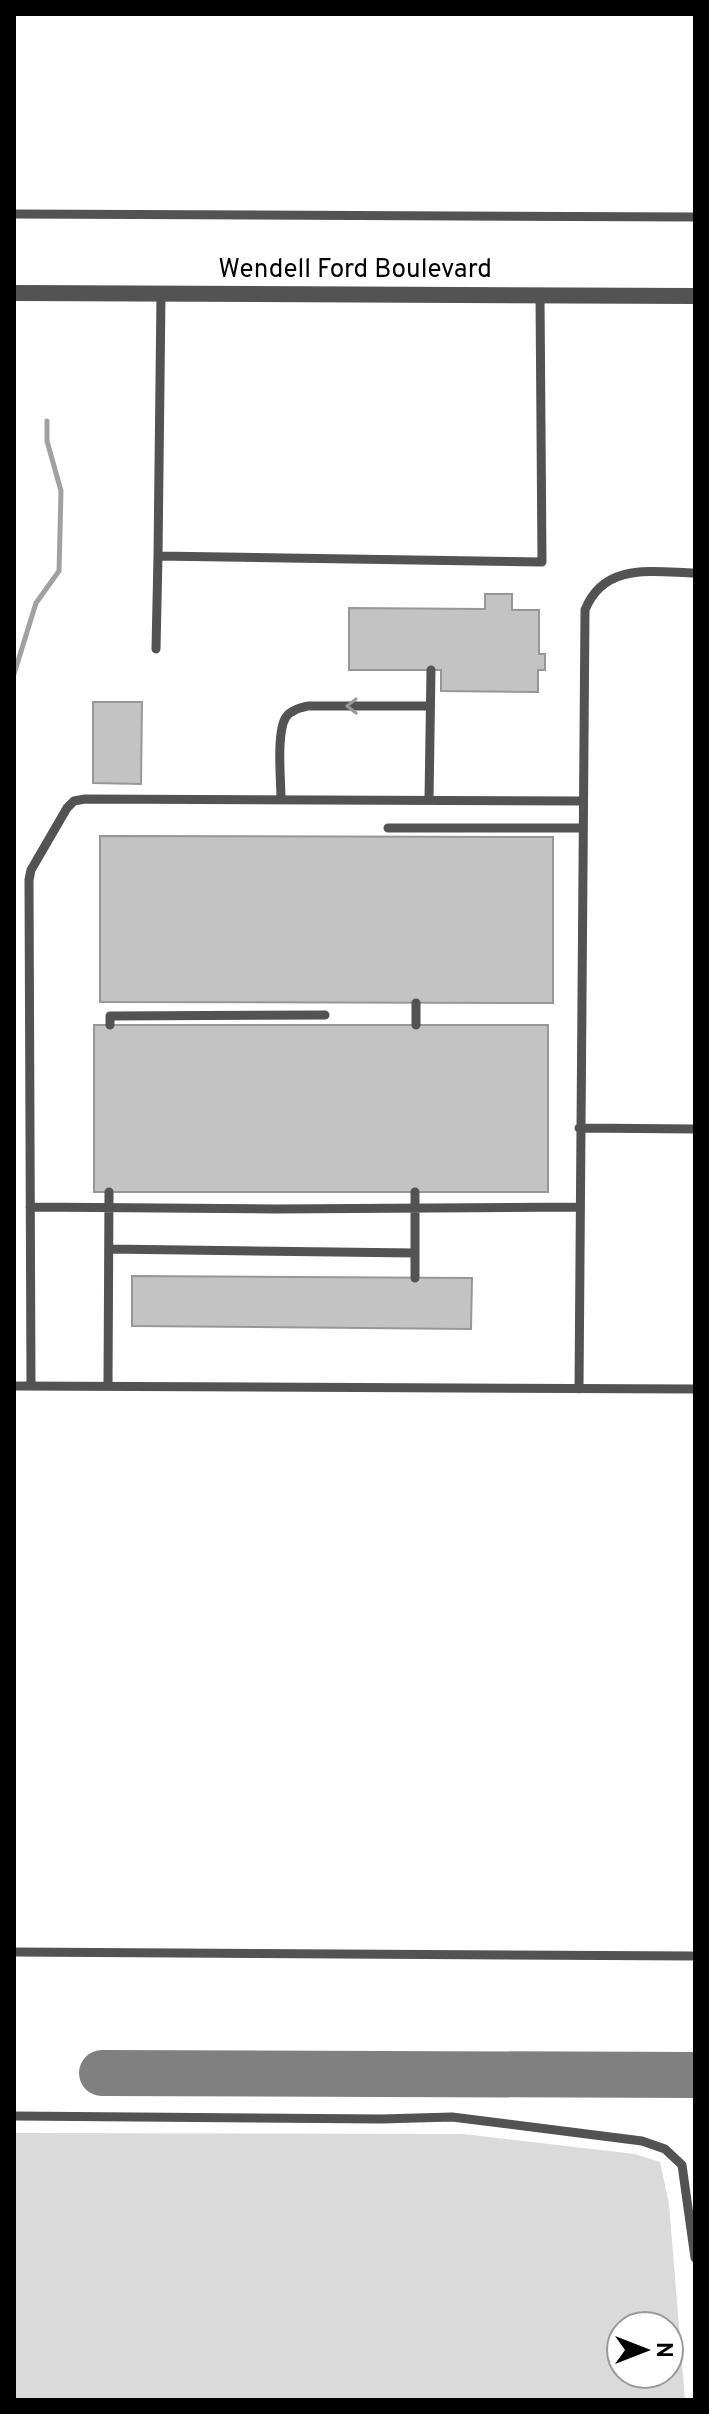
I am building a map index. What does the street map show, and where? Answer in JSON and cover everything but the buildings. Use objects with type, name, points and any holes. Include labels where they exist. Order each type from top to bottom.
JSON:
[{"type":"street","name":"Wendell Ford Boulevard","points":[[14,293],[695,296]]},
{"type":"lane","points":[[14,214],[695,217]]},
{"type":"lane","points":[[156,649],[161,294]]},
{"type":"lane","points":[[158,556],[542,562],[540,295]]},
{"type":"lane","points":[[579,1389],[585,610],[590,595],[599,586],[622,574],[695,573]]},
{"type":"lane","points":[[429,800],[431,670]]},
{"type":"lane","points":[[281,799],[282,730],[286,717],[295,709],[308,706],[430,706]]},
{"type":"lane","points":[[31,1386],[29,880],[31,870],[67,808],[74,801],[85,799],[583,801]]},
{"type":"lane","points":[[388,828],[583,828]]},
{"type":"lane","points":[[416,1003],[416,1025]]},
{"type":"lane","points":[[110,1025],[110,1016],[325,1015]]},
{"type":"lane","points":[[579,1128],[695,1129]]},
{"type":"lane","points":[[108,1386],[109,1192]]},
{"type":"lane","points":[[415,1192],[415,1278]]},
{"type":"lane","points":[[30,1207],[580,1207]]},
{"type":"lane","points":[[109,1249],[415,1253]]},
{"type":"lane","points":[[14,1386],[695,1389]]},
{"type":"lane","points":[[14,1952],[695,1956]]},
{"type":"lane","points":[[14,2116],[452,2117],[642,2141],[665,2149],[682,2165],[695,2258]]},
{"type":"shaded area","points":[[14,2133],[464,2134],[635,2154],[660,2162],[669,2204],[678,2310],[605,2310],[605,2390],[684,2390],[685,2400],[14,2400]]},
{"type":"waterway","points":[[14,674],[36,603],[59,571],[61,491],[47,441],[47,421]]},
{"type":"taxiway","points":[[102,2073],[695,2075]]}]
